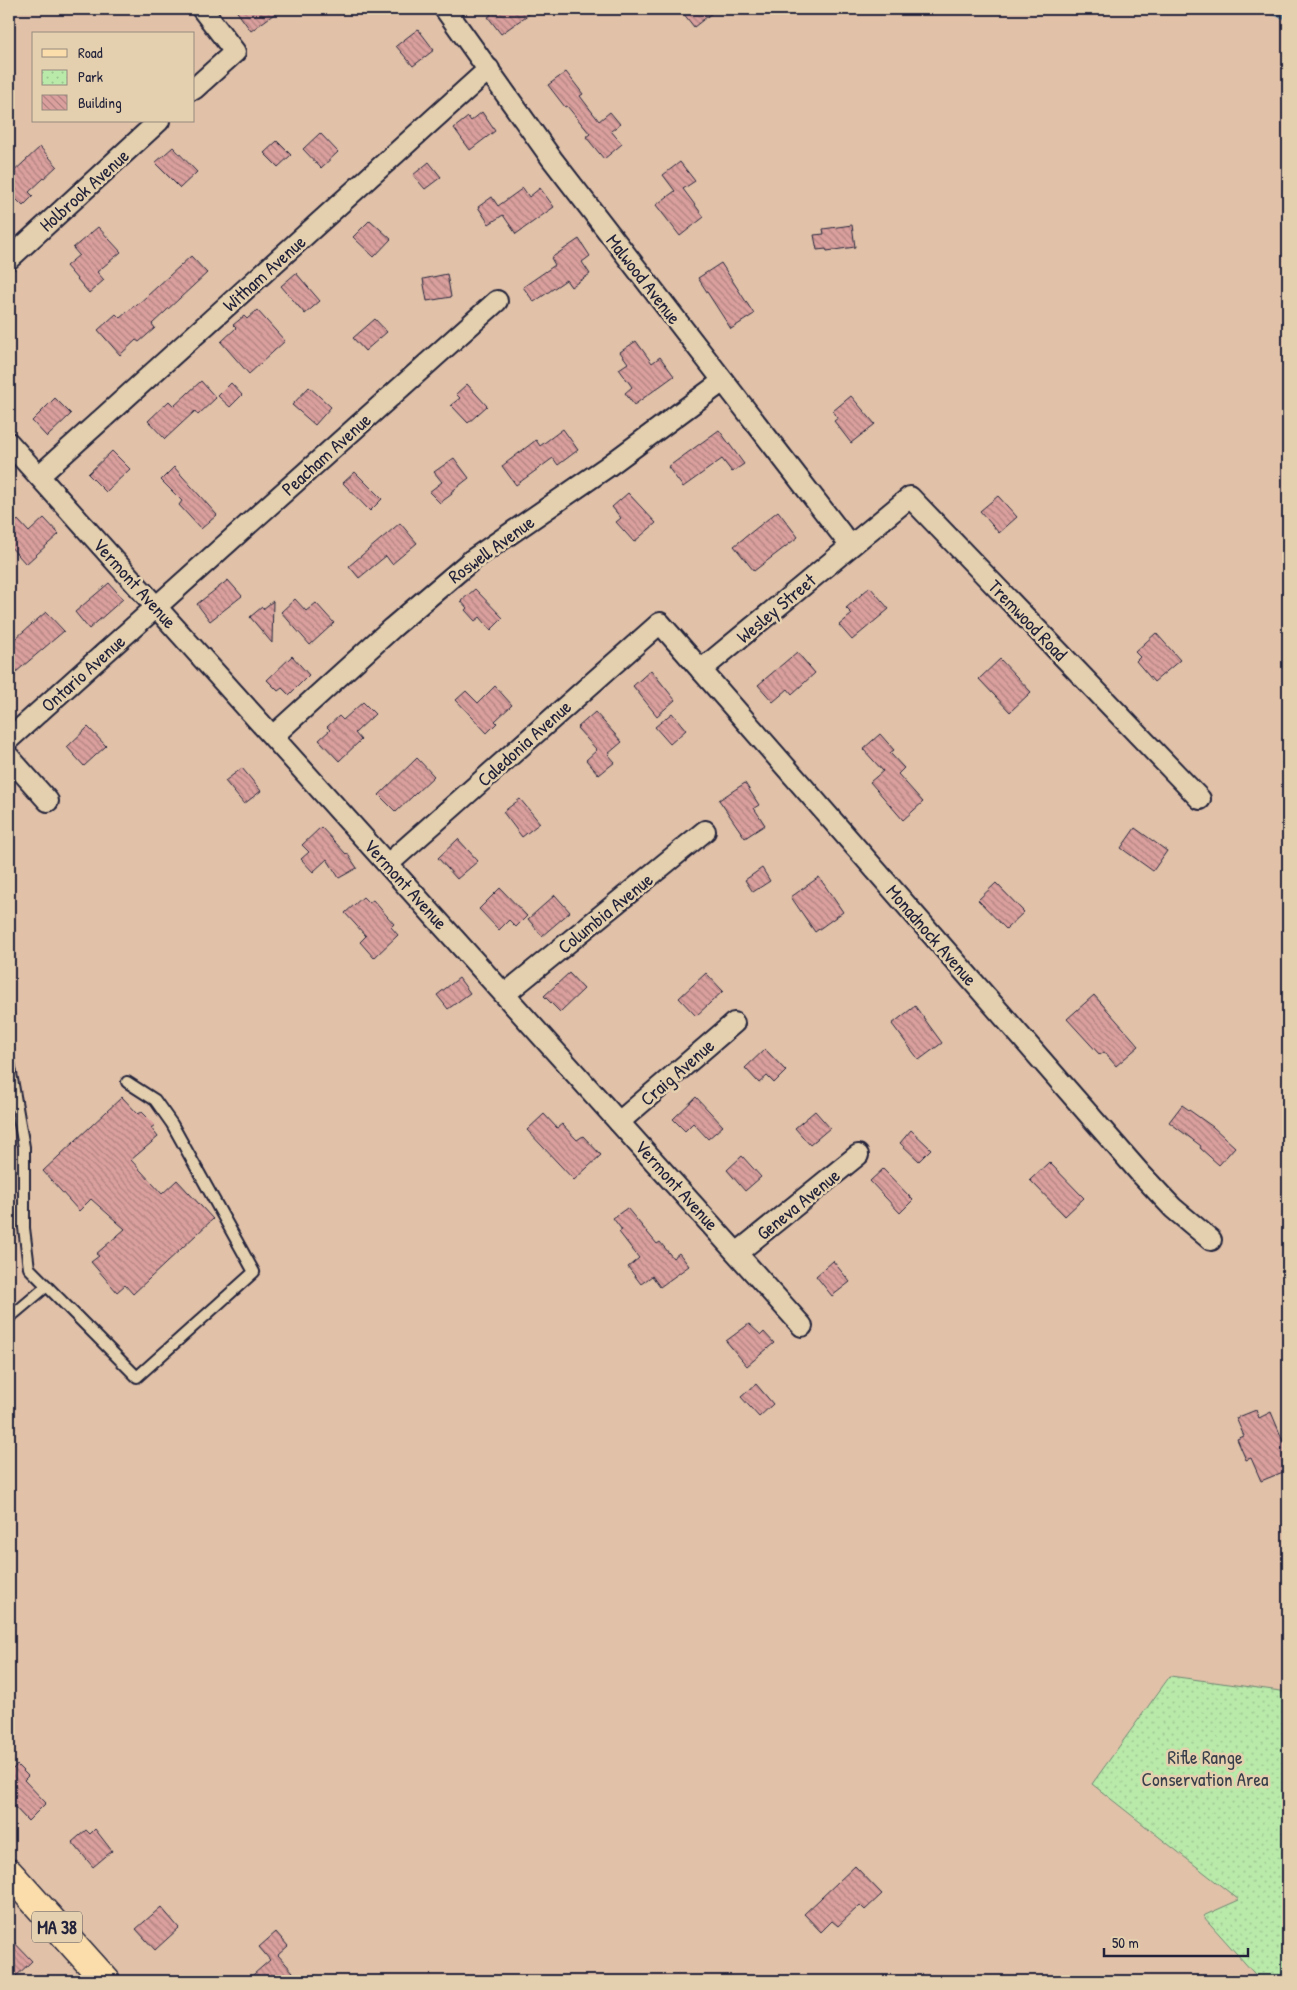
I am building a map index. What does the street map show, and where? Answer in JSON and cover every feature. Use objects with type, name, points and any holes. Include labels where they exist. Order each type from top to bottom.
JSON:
[{"type":"main road","name":"MA 38","points":[[9,1873],[106,1981]]},
{"type":"street","points":[[195,88],[235,52],[202,9]]},
{"type":"street","name":"Malwood Avenue","points":[[445,9],[552,159],[850,545]]},
{"type":"street","name":"Witham Avenue","points":[[39,476],[489,69]]},
{"type":"street","name":"Holbrook Avenue","points":[[9,259],[158,122]]},
{"type":"street","name":"Peacham Avenue","points":[[156,607],[496,301]]},
{"type":"street","name":"Roswell Avenue","points":[[273,736],[392,628],[472,560],[607,467],[723,381]]},
{"type":"street","name":"Vermont Avenue","points":[[9,443],[506,994],[802,1326]]},
{"type":"street","name":"Tremwood Road","points":[[850,545],[910,497],[1200,799]]},
{"type":"street","name":"Wesley Street","points":[[701,670],[850,545]]},
{"type":"street","name":"Ontario Avenue","points":[[9,739],[156,607]]},
{"type":"street","name":"Monadnock Avenue","points":[[660,623],[1140,1173],[1173,1208],[1211,1240]]},
{"type":"street","name":"Caledonia Avenue","points":[[388,864],[660,623]]},
{"type":"street","points":[[9,757],[48,801]]},
{"type":"street","name":"Columbia Avenue","points":[[506,994],[704,831]]},
{"type":"street","name":"Craig Avenue","points":[[619,1122],[734,1023]]},
{"type":"street","name":"Geneva Avenue","points":[[737,1253],[858,1155]]},
{"type":"lane","points":[[9,1062],[24,1147],[24,1228],[29,1268],[138,1376],[254,1272],[172,1124],[155,1100],[127,1082]]},
{"type":"lane","points":[[9,1318],[47,1286]]},
{"type":"green space","name":"Rifle Range Conservation Area","points":[[1170,1676],[1288,1692],[1288,1981],[1261,1981],[1203,1916],[1239,1900],[1092,1784]]},
{"type":"building","points":[[235,9],[281,9],[251,31]]},
{"type":"building","points":[[487,9],[536,9],[501,34],[488,17],[491,15]]},
{"type":"building","points":[[680,9],[717,9],[694,27]]},
{"type":"building","points":[[418,29],[434,50],[413,66],[396,46]]},
{"type":"building","points":[[566,72],[583,94],[580,96],[599,121],[610,112],[620,124],[611,131],[622,144],[604,159],[586,137],[590,134],[548,85]]},
{"type":"building","points":[[482,112],[495,131],[470,150],[454,128],[468,117],[471,121]]},
{"type":"building","points":[[320,133],[338,152],[321,168],[303,149]]},
{"type":"building","points":[[277,141],[291,155],[278,167],[264,153]]},
{"type":"building","points":[[40,147],[57,166],[29,192],[33,196],[23,206],[9,192],[9,176]]},
{"type":"building","points":[[173,147],[197,172],[180,188],[155,163]]},
{"type":"building","points":[[429,162],[441,177],[425,189],[413,175]]},
{"type":"building","points":[[680,162],[695,181],[683,189],[704,217],[680,236],[656,205],[675,191],[663,175]]},
{"type":"building","points":[[523,188],[529,197],[540,188],[554,207],[516,234],[503,215],[489,224],[478,207],[492,197],[498,206]]},
{"type":"building","points":[[370,220],[391,239],[374,257],[353,237]]},
{"type":"building","points":[[852,225],[855,247],[827,251],[826,249],[817,250],[814,235],[824,234],[823,229]]},
{"type":"building","points":[[98,227],[121,252],[97,272],[104,280],[89,293],[66,266],[79,255],[73,248]]},
{"type":"building","points":[[579,239],[590,256],[582,262],[590,274],[571,287],[566,280],[534,302],[523,287],[555,265],[551,258]]},
{"type":"building","points":[[191,256],[207,273],[152,324],[155,328],[139,342],[136,340],[120,355],[98,330],[116,314],[120,318],[136,306]]},
{"type":"building","points":[[721,263],[754,314],[731,329],[698,278]]},
{"type":"building","points":[[296,273],[320,301],[305,314],[281,286]]},
{"type":"building","points":[[447,274],[451,297],[427,301],[423,279]]},
{"type":"building","points":[[257,310],[285,341],[249,374],[221,342],[236,328],[233,325],[244,316],[247,319]]},
{"type":"building","points":[[375,319],[387,332],[365,351],[353,338]]},
{"type":"building","points":[[636,341],[652,363],[660,357],[674,376],[634,405],[625,393],[632,387],[619,369],[628,363],[620,352]]},
{"type":"building","points":[[201,381],[216,398],[198,415],[195,411],[165,439],[148,421],[169,401],[174,406]]},
{"type":"building","points":[[231,383],[242,395],[230,407],[218,396]]},
{"type":"building","points":[[467,384],[487,406],[468,423],[451,405],[460,398],[456,394]]},
{"type":"building","points":[[309,387],[331,407],[315,425],[292,405]]},
{"type":"building","points":[[851,396],[875,424],[851,443],[834,421],[838,418],[833,411]]},
{"type":"building","points":[[55,398],[71,414],[47,437],[32,421]]},
{"type":"building","points":[[563,429],[578,450],[558,465],[553,458],[516,485],[502,466],[536,440],[540,446]]},
{"type":"building","points":[[719,430],[744,464],[732,472],[722,459],[683,487],[668,467]]},
{"type":"building","points":[[112,451],[130,469],[106,492],[88,474]]},
{"type":"building","points":[[454,458],[469,478],[440,503],[429,492],[442,482],[434,472]]},
{"type":"building","points":[[174,467],[217,515],[201,529],[179,505],[182,501],[161,480]]},
{"type":"building","points":[[355,472],[382,499],[370,511],[343,483]]},
{"type":"building","points":[[628,493],[656,523],[634,542],[616,522],[621,518],[612,507]]},
{"type":"building","points":[[998,496],[1017,517],[999,533],[980,511]]},
{"type":"building","points":[[778,511],[798,537],[754,571],[734,546]]},
{"type":"building","points":[[44,518],[59,534],[26,564],[9,545],[9,529],[18,520],[29,532]]},
{"type":"building","points":[[400,523],[417,543],[392,564],[386,556],[359,578],[349,566]]},
{"type":"building","points":[[228,580],[242,596],[210,621],[197,604]]},
{"type":"building","points":[[109,583],[123,599],[89,629],[75,612]]},
{"type":"building","points":[[870,587],[889,609],[852,640],[839,625],[852,614],[846,608]]},
{"type":"building","points":[[475,589],[503,618],[491,630],[480,617],[475,621],[465,610],[467,608],[461,601]]},
{"type":"building","points":[[295,599],[306,611],[316,603],[334,623],[310,645],[281,612]]},
{"type":"building","points":[[273,601],[272,643],[250,617]]},
{"type":"building","points":[[46,612],[64,631],[9,678],[9,644]]},
{"type":"building","points":[[1156,633],[1180,660],[1154,682],[1136,661],[1140,657],[1135,652]]},
{"type":"building","points":[[797,652],[815,673],[792,694],[788,689],[773,702],[758,685]]},
{"type":"building","points":[[292,656],[309,675],[289,695],[282,688],[278,691],[267,680]]},
{"type":"building","points":[[1000,659],[1031,692],[1010,712],[979,679]]},
{"type":"building","points":[[651,670],[675,700],[657,716],[633,686]]},
{"type":"building","points":[[495,686],[512,705],[495,721],[497,723],[487,733],[456,700],[466,691],[478,703]]},
{"type":"building","points":[[363,702],[375,714],[355,733],[361,740],[339,761],[319,740],[330,730],[327,727],[339,716],[343,720]]},
{"type":"building","points":[[595,712],[622,742],[608,754],[615,762],[599,775],[586,760],[597,750],[577,728]]},
{"type":"building","points":[[672,713],[686,730],[670,744],[655,727]]},
{"type":"building","points":[[88,727],[106,746],[84,766],[67,747]]},
{"type":"building","points":[[880,734],[894,750],[890,753],[904,768],[898,774],[923,802],[903,820],[870,782],[883,771],[863,749]]},
{"type":"building","points":[[417,758],[434,776],[396,812],[379,795]]},
{"type":"building","points":[[242,768],[261,791],[244,804],[225,781]]},
{"type":"building","points":[[745,783],[759,805],[754,808],[765,825],[745,838],[719,800]]},
{"type":"building","points":[[520,799],[540,823],[522,837],[503,812]]},
{"type":"building","points":[[321,827],[347,853],[357,868],[339,878],[327,859],[313,872],[301,859],[309,852],[302,845]]},
{"type":"building","points":[[1135,828],[1167,851],[1153,871],[1121,848]]},
{"type":"building","points":[[458,839],[478,861],[457,879],[438,858]]},
{"type":"building","points":[[762,868],[770,881],[753,892],[745,880]]},
{"type":"building","points":[[819,877],[843,912],[815,932],[791,897]]},
{"type":"building","points":[[996,883],[1024,912],[1006,929],[978,900]]},
{"type":"building","points":[[500,888],[527,916],[516,927],[509,920],[499,930],[479,909]]},
{"type":"building","points":[[555,895],[570,912],[542,936],[528,919]]},
{"type":"building","points":[[363,897],[369,903],[373,900],[394,924],[391,927],[398,935],[374,958],[360,942],[366,936],[345,913]]},
{"type":"building","points":[[569,973],[584,989],[560,1012],[544,996]]},
{"type":"building","points":[[706,973],[723,991],[696,1016],[679,998]]},
{"type":"building","points":[[459,978],[470,993],[448,1009],[437,995]]},
{"type":"building","points":[[1094,995],[1139,1046],[1116,1066],[1104,1052],[1100,1055],[1067,1019]]},
{"type":"building","points":[[915,1006],[942,1043],[919,1060],[892,1024]]},
{"type":"building","points":[[765,1049],[786,1071],[774,1083],[767,1076],[759,1083],[745,1068]]},
{"type":"building","points":[[122,1097],[138,1114],[142,1112],[155,1125],[151,1128],[158,1137],[131,1160],[162,1194],[177,1180],[213,1219],[133,1294],[125,1285],[117,1292],[91,1262],[99,1256],[96,1254],[125,1229],[91,1199],[79,1211],[43,1171]]},
{"type":"building","points":[[696,1097],[723,1126],[708,1139],[693,1123],[685,1131],[673,1119]]},
{"type":"building","points":[[1182,1105],[1213,1127],[1235,1147],[1219,1165],[1200,1148],[1201,1146],[1169,1122]]},
{"type":"building","points":[[815,1111],[830,1128],[810,1145],[795,1128]]},
{"type":"building","points":[[544,1114],[557,1128],[562,1124],[577,1140],[583,1136],[601,1155],[574,1180],[527,1130]]},
{"type":"building","points":[[911,1130],[931,1149],[919,1161],[900,1143]]},
{"type":"building","points":[[742,1156],[761,1177],[745,1191],[727,1170]]},
{"type":"building","points":[[1049,1162],[1084,1198],[1065,1216],[1030,1180]]},
{"type":"building","points":[[883,1169],[913,1200],[900,1213],[870,1181]]},
{"type":"building","points":[[627,1208],[657,1244],[660,1242],[673,1258],[679,1253],[689,1266],[660,1287],[652,1276],[641,1284],[628,1267],[639,1258],[619,1232],[622,1230],[613,1218]]},
{"type":"building","points":[[833,1261],[850,1282],[832,1296],[816,1276]]},
{"type":"building","points":[[749,1324],[761,1335],[764,1332],[774,1343],[747,1366],[726,1341]]},
{"type":"building","points":[[756,1384],[773,1404],[759,1417],[741,1397]]},
{"type":"building","points":[[1256,1410],[1259,1418],[1271,1412],[1288,1453],[1288,1470],[1261,1481],[1251,1458],[1246,1460],[1237,1439],[1244,1436],[1236,1418]]},
{"type":"building","points":[[9,1764],[13,1769],[17,1765],[28,1776],[24,1780],[46,1803],[28,1821],[9,1801]]},
{"type":"building","points":[[95,1829],[112,1851],[93,1867],[72,1842],[86,1830],[90,1834]]},
{"type":"building","points":[[855,1866],[882,1894],[865,1910],[860,1905],[838,1926],[832,1921],[821,1932],[804,1914]]},
{"type":"building","points":[[161,1907],[179,1928],[155,1950],[136,1929]]},
{"type":"building","points":[[276,1932],[288,1946],[278,1955],[293,1972],[283,1981],[246,1981],[270,1960],[259,1947]]},
{"type":"building","points":[[9,1937],[32,1961],[11,1981],[9,1981]]},
{"type":"waterway","points":[[1261,9],[1288,17]]}]
